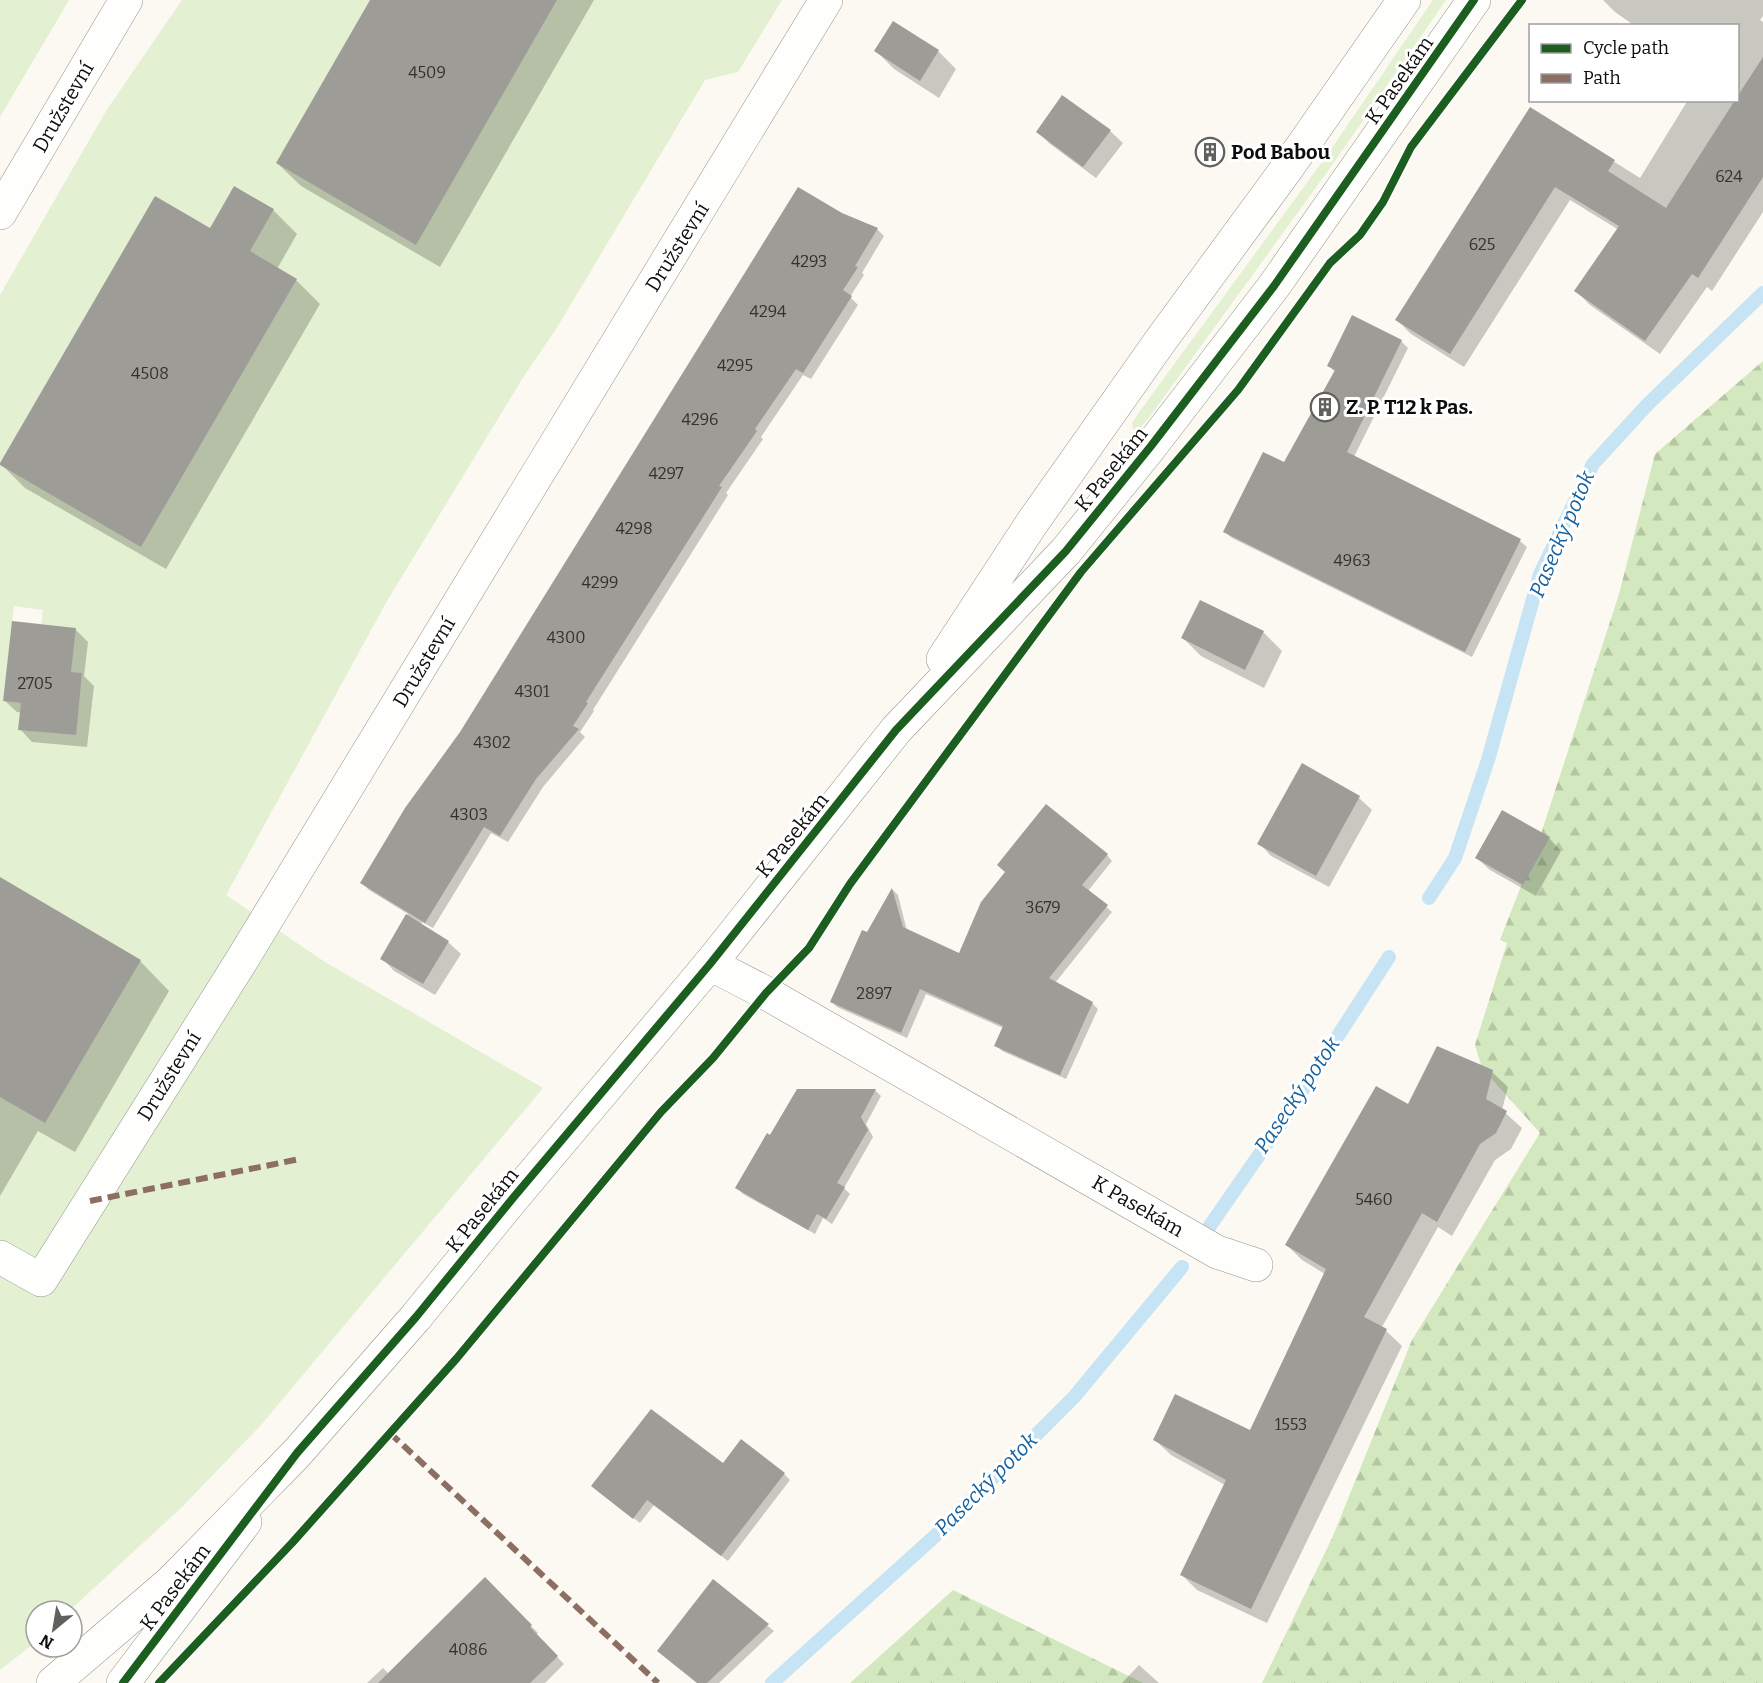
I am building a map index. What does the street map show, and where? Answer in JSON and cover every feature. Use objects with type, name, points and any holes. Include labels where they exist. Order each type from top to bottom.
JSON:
[{"type":"street","name":"Družstevní","points":[[0,213],[126,0]]},
{"type":"street","name":"Družstevní","points":[[0,1257],[42,1280],[240,963],[826,0]]},
{"type":"street","name":"K Pasekám","points":[[896,730],[1032,523],[1161,340],[1285,171],[1404,0]]},
{"type":"street","name":"K Pasekám","points":[[123,1683],[297,1454],[416,1317],[710,964],[896,730],[1066,551],[1151,446],[1274,286],[1474,0]]},
{"type":"street","name":"K Pasekám","points":[[710,964],[776,999],[1216,1252],[1256,1265]]},
{"type":"street","points":[[53,1683],[171,1582],[297,1454]]},
{"type":"green space","points":[[0,0],[69,0],[0,117]]},
{"type":"green space","points":[[182,0],[370,0],[276,163],[416,244],[557,0],[782,0],[738,72],[705,80],[556,329],[524,376],[387,601],[226,895],[325,962],[543,1088],[261,1425],[181,1508],[82,1599],[24,1599],[24,1651],[0,1670],[0,465],[141,546],[297,279],[250,251],[274,208],[234,186],[210,228],[155,197],[0,463],[0,295],[106,111]],"holes":[[[14,606],[43,610],[41,624],[76,628],[71,672],[82,673],[75,735],[19,730],[21,703],[3,700]]]},
{"type":"green space","points":[[1433,0],[1446,0],[1333,164],[1148,419],[1137,431],[1133,429],[1132,423],[1140,411],[1325,158]]},
{"type":"green space","points":[[1763,361],[1763,1683],[1262,1683],[1333,1536],[1412,1340],[1540,1133],[1482,1068],[1475,1045],[1507,943],[1500,940],[1539,840],[1619,594],[1655,454]]},
{"type":"green space","points":[[953,1590],[1143,1683],[850,1683]]},
{"type":"building","points":[[370,0],[557,0],[416,245],[276,163]]},
{"type":"building","points":[[893,21],[939,50],[920,81],[874,51]]},
{"type":"building","points":[[1763,57],[1763,177],[1698,278],[1692,274],[1645,341],[1574,291],[1619,226],[1555,187],[1450,354],[1395,320],[1530,107],[1615,160],[1608,171],[1666,208],[1734,102],[1739,102],[1739,94]]},
{"type":"building","points":[[1062,95],[1111,130],[1083,167],[1036,132]]},
{"type":"building","points":[[234,186],[274,209],[250,251],[297,279],[141,547],[0,463],[155,196],[210,228]]},
{"type":"building","points":[[798,187],[842,213],[878,228],[843,290],[852,296],[803,373],[796,369],[719,486],[722,487],[586,702],[588,703],[573,726],[579,729],[536,779],[500,836],[484,827],[425,923],[360,883],[405,808],[460,732]]},
{"type":"building","points":[[1352,315],[1402,340],[1347,452],[1521,539],[1465,652],[1223,532],[1263,452],[1284,462],[1335,370],[1327,366]]},
{"type":"building","points":[[1200,600],[1264,631],[1245,670],[1181,638]]},
{"type":"building","points":[[12,621],[76,628],[71,672],[82,673],[76,735],[18,730],[21,703],[3,701]]},
{"type":"building","points":[[1302,763],[1360,796],[1316,876],[1257,844]]},
{"type":"building","points":[[1046,804],[1108,854],[1082,885],[1108,905],[1049,978],[1093,1002],[1060,1075],[994,1046],[1003,1026],[920,989],[901,1033],[830,1002],[862,930],[867,932],[892,888],[903,927],[959,953],[981,902],[1005,872],[997,865]]},
{"type":"building","points":[[1502,810],[1550,837],[1523,885],[1475,858]]},
{"type":"building","points":[[0,877],[141,960],[45,1123],[0,1097]]},
{"type":"building","points":[[406,914],[449,941],[423,984],[380,959]]},
{"type":"building","points":[[1437,1046],[1493,1070],[1486,1099],[1507,1111],[1496,1133],[1480,1144],[1437,1222],[1422,1213],[1364,1317],[1387,1329],[1251,1609],[1180,1575],[1226,1480],[1153,1440],[1175,1394],[1250,1430],[1326,1269],[1285,1245],[1376,1086],[1408,1104]]},
{"type":"building","points":[[797,1089],[876,1089],[861,1117],[868,1130],[837,1183],[845,1187],[826,1219],[817,1214],[808,1230],[735,1188],[767,1133],[770,1135]]},
{"type":"building","points":[[651,1409],[723,1463],[741,1439],[785,1473],[721,1556],[647,1500],[633,1519],[591,1486]]},
{"type":"building","points":[[485,1577],[532,1625],[530,1627],[558,1656],[530,1683],[378,1683]]},
{"type":"building","points":[[713,1579],[769,1624],[707,1683],[697,1683],[657,1651]]},
{"type":"waterway","name":"Pasecký potok","points":[[1429,898],[1455,858],[1488,760],[1540,574],[1593,464],[1647,405],[1763,293]]},
{"type":"waterway","name":"Pasecký potok","points":[[1205,1233],[1286,1116],[1389,957]]},
{"type":"waterway","name":"Pasecký potok","points":[[772,1683],[935,1536],[1074,1397],[1182,1267]]},
{"type":"marked path","points":[[90,1201],[300,1159]]},
{"type":"marked path","points":[[390,1433],[658,1683]]},
{"type":"cycle path","points":[[123,1683],[297,1453],[416,1317],[710,964],[896,730],[1066,551],[1151,446],[1274,286],[1474,0]]},
{"type":"cycle path","points":[[159,1683],[292,1543],[457,1358],[661,1112],[713,1058],[766,993],[809,948],[850,884],[1081,572],[1238,390],[1330,263],[1360,235],[1383,202],[1411,147],[1522,0]]},
{"type":"place","name":"Pod Babou","points":[[1210,152]]},
{"type":"place","name":"Z. P. T12 k Pas.","points":[[1325,407]]}]
